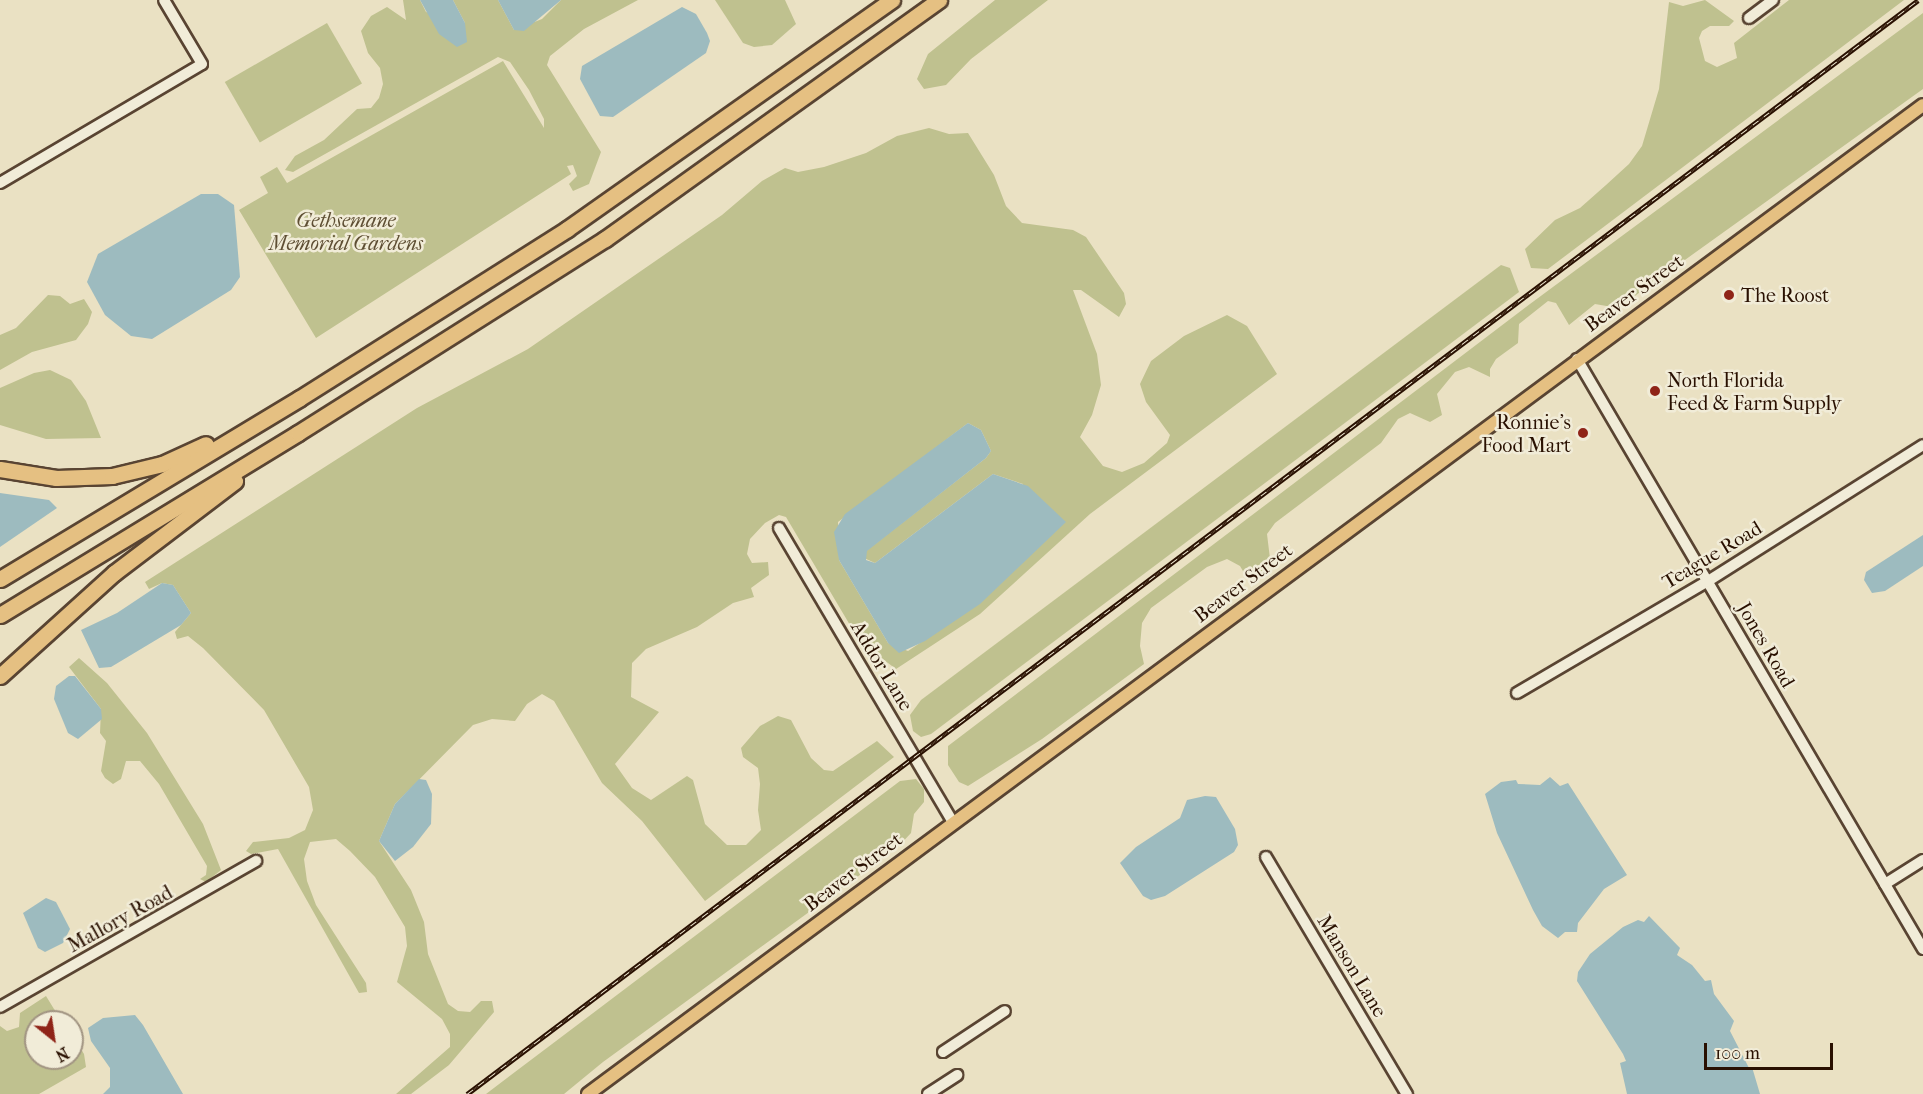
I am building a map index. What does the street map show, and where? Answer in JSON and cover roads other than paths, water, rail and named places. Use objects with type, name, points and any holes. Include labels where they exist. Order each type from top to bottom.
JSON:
[{"type":"highway","points":[[0,579],[300,398],[567,229],[892,0]]},
{"type":"highway","points":[[0,615],[298,433],[605,239],[939,0]]},
{"type":"highway","points":[[0,469],[56,478],[112,476],[162,464],[201,447],[260,411],[300,398]]},
{"type":"highway","points":[[0,676],[145,548],[298,433]]},
{"type":"main road","name":"Beaver Street","points":[[588,1094],[1577,358],[1923,105]]},
{"type":"street","points":[[0,183],[202,64],[164,0]]},
{"type":"street","points":[[1749,18],[1773,0]]},
{"type":"street","name":"Jones Road","points":[[1577,358],[1923,949]]},
{"type":"street","name":"Teague Road","points":[[1517,693],[1708,581],[1923,445]]},
{"type":"street","name":"Addor Lane","points":[[779,528],[953,822]]},
{"type":"street","name":"Manson Lane","points":[[1266,857],[1407,1094]]},
{"type":"street","points":[[1885,884],[1923,860]]},
{"type":"street","name":"Mallory Road","points":[[0,1007],[256,861]]},
{"type":"street","points":[[942,1052],[1005,1011]]},
{"type":"street","points":[[927,1094],[957,1076]]},
{"type":"water","points":[[420,0],[453,0],[465,23],[467,42],[457,47],[439,34]]},
{"type":"water","points":[[498,0],[561,0],[524,31],[514,30]]},
{"type":"water","points":[[682,7],[696,14],[707,33],[710,41],[706,53],[613,117],[600,116],[580,79],[582,66]]},
{"type":"water","points":[[201,194],[218,194],[234,205],[240,277],[231,290],[152,339],[131,336],[105,315],[87,282],[98,254]]},
{"type":"water","points":[[968,423],[981,430],[991,451],[986,458],[867,551],[866,560],[875,563],[993,474],[1028,486],[1066,522],[980,604],[925,641],[899,653],[888,643],[839,560],[834,532],[845,514]]},
{"type":"water","points":[[0,493],[49,500],[57,508],[0,547]]},
{"type":"water","points":[[1923,535],[1923,566],[1885,591],[1872,593],[1864,580],[1866,572]]},
{"type":"water","points":[[162,583],[173,585],[191,613],[181,625],[111,667],[99,668],[81,630],[117,613]]},
{"type":"water","points":[[69,676],[75,676],[101,709],[102,719],[78,739],[68,733],[54,699],[56,686]]},
{"type":"water","points":[[1550,777],[1560,786],[1568,783],[1627,875],[1604,889],[1578,923],[1577,932],[1565,932],[1558,938],[1542,926],[1533,910],[1497,833],[1485,794],[1501,782],[1516,780],[1518,784],[1540,785]]},
{"type":"water","points":[[419,779],[426,780],[432,794],[431,824],[413,847],[395,861],[379,841],[395,804]]},
{"type":"water","points":[[1205,796],[1216,797],[1235,829],[1238,845],[1234,852],[1165,896],[1151,900],[1143,896],[1120,863],[1136,847],[1180,818],[1187,800]]},
{"type":"water","points":[[46,898],[56,902],[70,929],[63,943],[45,952],[38,948],[23,913]]},
{"type":"water","points":[[1649,916],[1680,948],[1677,955],[1692,965],[1705,981],[1711,980],[1714,994],[1734,1021],[1730,1031],[1749,1068],[1752,1067],[1760,1094],[1627,1094],[1620,1063],[1626,1061],[1577,981],[1578,972],[1590,954],[1623,927],[1638,920],[1644,922]]},
{"type":"water","points":[[135,1015],[183,1094],[103,1094],[110,1087],[110,1068],[91,1041],[88,1028],[103,1018]]},
{"type":"railway","points":[[467,1094],[1918,0]]},
{"type":"place","name":"The Roost","points":[[1729,295]]},
{"type":"place","name":"North Florida Feed & Farm Supply","points":[[1655,391]]},
{"type":"place","name":"Ronnie's Food Mart","points":[[1583,433]]},
{"type":"park label","name":"Gethsemane Memorial Gardens","points":[[346,232]]}]
